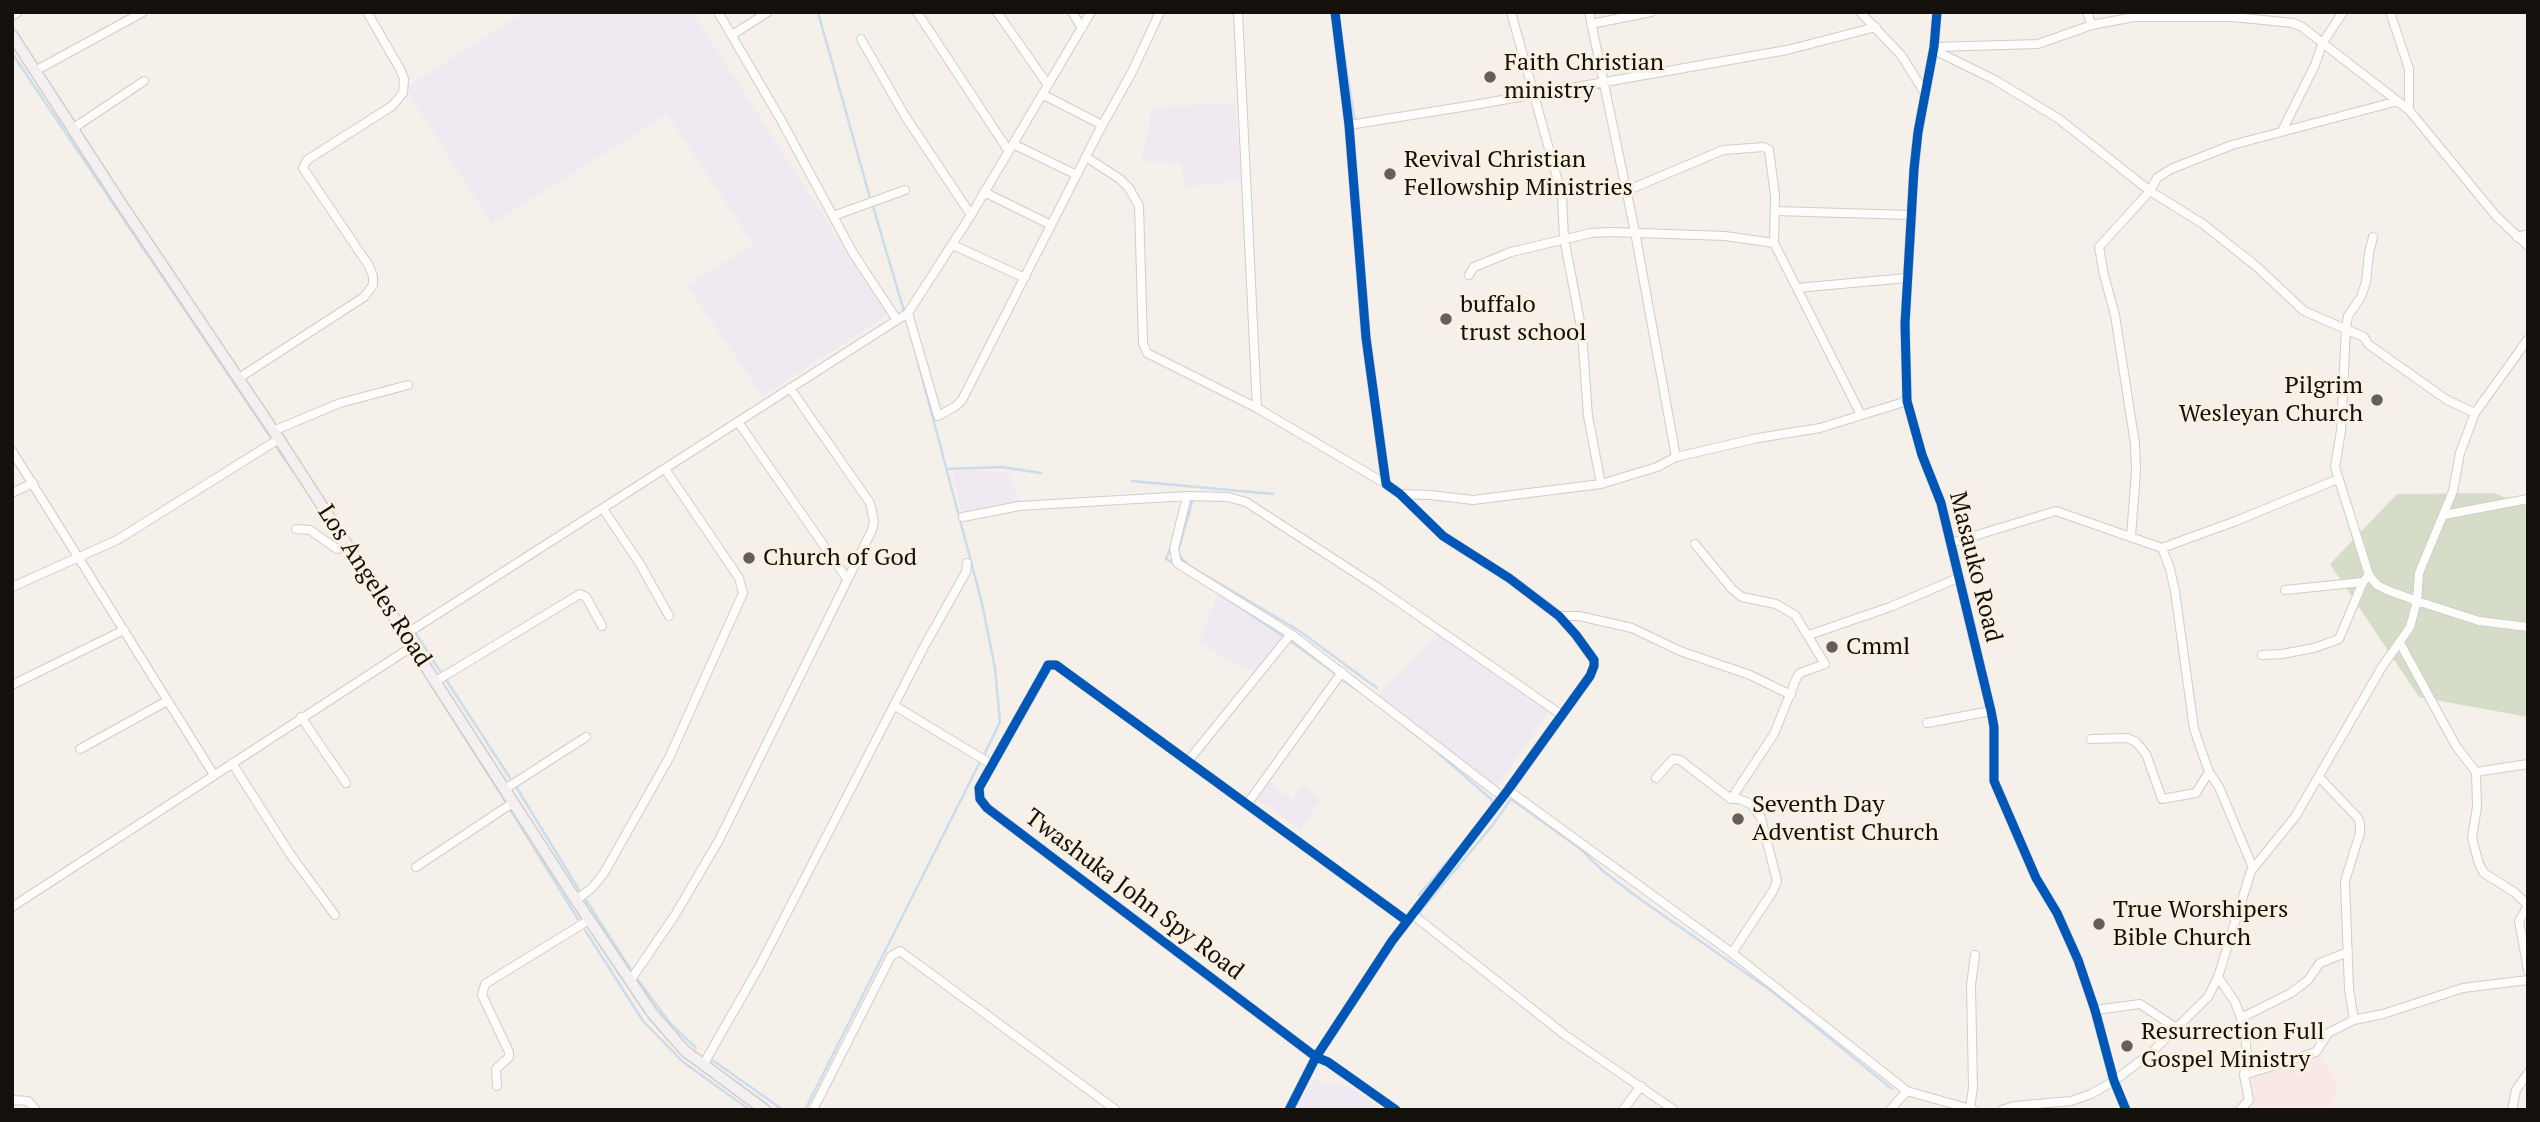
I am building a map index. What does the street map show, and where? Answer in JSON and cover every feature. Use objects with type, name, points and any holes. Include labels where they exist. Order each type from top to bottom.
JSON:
[{"type":"main road","name":"Los Angeles Road","points":[[12,35],[239,378],[588,921],[630,981],[664,1029],[679,1045],[765,1110]]},
{"type":"street","points":[[12,16],[18,12]]},
{"type":"street","points":[[35,71],[144,12]]},
{"type":"street","points":[[239,378],[364,297],[373,285],[369,266],[303,168],[307,160],[392,106],[403,93],[404,79],[400,69],[367,12]]},
{"type":"street","points":[[718,12],[853,253],[897,320]]},
{"type":"street","points":[[732,35],[768,12]]},
{"type":"street","points":[[917,12],[1010,147],[1077,175]]},
{"type":"street","points":[[997,12],[1048,85]]},
{"type":"street","points":[[1072,12],[1082,28]]},
{"type":"street","points":[[406,634],[908,313],[953,245],[1091,12]]},
{"type":"street","points":[[908,313],[938,416],[962,400],[1102,125],[1132,72],[1160,12]]},
{"type":"street","points":[[1238,12],[1257,408]]},
{"type":"street","points":[[1335,12],[1349,125],[1366,338],[1387,485]]},
{"type":"street","points":[[1511,12],[1560,187],[1564,238],[1582,332],[1586,399],[1601,484]]},
{"type":"street","points":[[1589,12],[1635,232],[1676,457]]},
{"type":"street","points":[[1591,24],[1651,12]]},
{"type":"street","points":[[1860,12],[1901,55],[1925,93]]},
{"type":"street","name":"Masauko Road","points":[[1937,12],[1934,48],[1918,132],[1910,215],[1904,361],[1906,401],[1922,455],[1941,503],[1991,711],[1994,727],[1994,781],[2036,878],[2065,929],[2095,1010],[2113,1081],[2126,1110]]},
{"type":"street","points":[[2087,12],[2092,25]]},
{"type":"street","points":[[2279,12],[2285,20]]},
{"type":"street","points":[[2281,131],[2315,65],[2322,44],[2343,12]]},
{"type":"street","points":[[2390,12],[2409,69],[2409,110]]},
{"type":"street","points":[[1934,48],[2038,44],[2092,25],[2134,17],[2285,20],[2302,27],[2409,110],[2496,216],[2528,246]]},
{"type":"street","points":[[1349,125],[1787,50],[1876,27]]},
{"type":"street","points":[[861,39],[905,116],[971,215]]},
{"type":"street","points":[[1934,48],[2026,97],[2098,148],[2150,191],[2203,224],[2256,266],[2304,311],[2364,337],[2368,344],[2447,400],[2475,413]]},
{"type":"street","points":[[72,129],[144,81]]},
{"type":"street","points":[[1042,94],[1102,125]]},
{"type":"street","points":[[2131,536],[2136,472],[2135,444],[2115,315],[2099,247],[2150,191],[2157,178],[2171,169],[2204,155],[2281,131],[2337,119],[2398,101]]},
{"type":"street","points":[[1626,191],[1717,152],[1764,147],[1769,150],[1775,211],[1774,243],[1861,415]]},
{"type":"street","points":[[1086,157],[1121,179],[1136,197],[1140,216],[1143,343],[1147,353],[1257,408],[1387,485],[1443,536],[1509,578],[1559,616],[1594,660],[1593,670],[1562,715],[1410,918],[1316,1057],[1289,1110]]},
{"type":"street","points":[[833,216],[905,190]]},
{"type":"street","points":[[984,192],[1051,225]]},
{"type":"street","points":[[1775,211],[1910,215]]},
{"type":"street","points":[[1469,275],[1474,267],[1494,258],[1564,238],[1611,232],[1725,236],[1774,243]]},
{"type":"street","points":[[2517,237],[2528,234]]},
{"type":"street","points":[[2262,655],[2282,654],[2336,641],[2342,634],[2366,578],[2335,467],[2341,431],[2348,316],[2361,297],[2366,282],[2369,253],[2374,237]]},
{"type":"street","points":[[953,245],[1026,278]]},
{"type":"street","points":[[1797,288],[1908,278]]},
{"type":"street","points":[[2002,1110],[2014,1105],[2071,1101],[2091,1094],[2152,1052],[2208,997],[2218,977],[2230,932],[2253,868],[2286,830],[2382,667],[2410,627],[2417,601],[2419,573],[2453,491],[2460,453],[2475,413],[2528,339]]},
{"type":"street","points":[[12,587],[117,541],[276,435],[340,403],[408,385]]},
{"type":"street","points":[[630,981],[675,915],[719,840],[872,530],[873,512],[855,480],[790,388]]},
{"type":"street","points":[[1400,495],[1473,500],[1601,484],[1657,467],[1676,457],[1758,438],[1820,428],[1906,401]]},
{"type":"street","points":[[738,422],[847,579]]},
{"type":"street","points":[[12,451],[214,775]]},
{"type":"street","points":[[576,900],[592,888],[604,873],[657,780],[743,593],[739,578],[665,469]]},
{"type":"street","points":[[1951,542],[2056,511],[2162,548],[2338,479]]},
{"type":"street","points":[[12,493],[33,483]]},
{"type":"street","points":[[963,517],[1019,506],[1187,496],[1228,497],[1246,502],[1410,609],[1562,715]]},
{"type":"street","points":[[1187,496],[1174,554],[1177,562],[1291,634],[1506,793],[1732,953],[1906,1091],[1972,1109],[1971,985],[1975,955]]},
{"type":"street","points":[[2444,515],[2528,499]]},
{"type":"street","points":[[603,509],[669,616]]},
{"type":"street","points":[[296,529],[310,530],[337,549],[346,543]]},
{"type":"street","points":[[1695,544],[1731,589],[1742,597],[1786,608],[1795,615],[1825,664],[1800,673],[1774,734],[1731,799]]},
{"type":"street","points":[[2162,548],[2175,591],[2194,729],[2209,772],[2219,787],[2253,868]]},
{"type":"street","points":[[703,1065],[759,967],[925,645],[966,572],[967,564]]},
{"type":"street","points":[[1809,635],[1890,607],[1958,578]]},
{"type":"street","points":[[2285,590],[2366,578],[2387,590],[2479,621],[2528,627]]},
{"type":"street","points":[[436,681],[580,594],[586,597],[603,626]]},
{"type":"street","points":[[1559,616],[1579,616],[1632,628],[1680,651],[1758,678],[1791,695]]},
{"type":"street","points":[[12,685],[124,630]]},
{"type":"street","points":[[1291,634],[1188,761],[1410,918],[1565,1035],[1674,1110]]},
{"type":"street","points":[[2400,643],[2456,746],[2476,772],[2477,807],[2472,838],[2479,864],[2487,876],[2514,892],[2528,906],[2519,921],[2528,970]]},
{"type":"street","points":[[12,907],[413,646]]},
{"type":"street","name":"Twashuka John Spy Road","points":[[1188,761],[1052,664],[1046,669],[991,764],[979,788],[980,799],[987,808],[1316,1057],[1328,1062],[1396,1110]]},
{"type":"street","points":[[1248,803],[1342,672]]},
{"type":"street","points":[[80,749],[167,701]]},
{"type":"street","points":[[895,706],[991,764]]},
{"type":"street","points":[[1927,723],[1991,711]]},
{"type":"street","points":[[301,717],[346,783]]},
{"type":"street","points":[[505,789],[586,737]]},
{"type":"street","points":[[2091,739],[2127,738],[2136,742],[2146,754],[2162,799],[2196,793],[2209,772]]},
{"type":"street","points":[[1656,778],[1676,758],[1731,799],[1745,801],[1757,810],[1777,881],[1732,953]]},
{"type":"street","points":[[232,764],[290,855],[335,915]]},
{"type":"street","points":[[2476,772],[2528,764]]},
{"type":"street","points":[[2319,777],[2358,818],[2360,824],[2360,833],[2345,881],[2349,989],[2354,1020]]},
{"type":"street","points":[[416,867],[514,802]]},
{"type":"street","points":[[498,1086],[496,1069],[509,1057],[509,1052],[482,995],[485,984],[588,921]]},
{"type":"street","points":[[813,1110],[891,956],[900,951],[1116,1110]]},
{"type":"street","points":[[2241,1018],[2291,993],[2308,980],[2320,963],[2348,952]]},
{"type":"street","points":[[2218,977],[2230,992],[2241,1018],[2248,1056],[2244,1075],[2249,1100],[2240,1110]]},
{"type":"street","points":[[2244,1075],[2316,1052],[2328,1033],[2354,1020],[2383,1014],[2463,988],[2528,980]]},
{"type":"street","points":[[2095,1010],[2140,1004],[2178,1029]]},
{"type":"street","points":[[2512,1110],[2516,1090],[2528,1073]]},
{"type":"street","points":[[1623,1110],[1641,1086]]},
{"type":"street","points":[[1890,1110],[1906,1091]]},
{"type":"street","points":[[12,1100],[28,1101],[36,1110]]},
{"type":"shaded area","points":[[525,12],[692,12],[887,315],[763,396],[687,286],[753,244],[667,114],[492,224],[405,88]]},
{"type":"shaded area","points":[[1235,104],[1241,181],[1184,187],[1181,163],[1141,161],[1153,106]]},
{"type":"shaded area","points":[[970,469],[1008,473],[1019,501],[962,515],[953,473]]},
{"type":"shaded area","points":[[1218,593],[1283,639],[1254,672],[1199,642]]},
{"type":"shaded area","points":[[1444,626],[1550,710],[1495,789],[1376,698]]},
{"type":"shaded area","points":[[1267,778],[1292,800],[1304,785],[1320,800],[1300,830],[1253,796]]},
{"type":"shaded area","points":[[2318,1054],[2335,1079],[2338,1094],[2331,1098],[2336,1110],[2223,1110],[2247,1097],[2242,1077]]},
{"type":"shaded area","points":[[1313,1080],[1351,1087],[1384,1110],[1294,1110]]},
{"type":"green space","points":[[2494,493],[2528,507],[2528,717],[2419,697],[2330,564],[2397,494]]},
{"type":"waterway","points":[[818,12],[870,198]]},
{"type":"waterway","points":[[1343,47],[1355,123]]},
{"type":"waterway","points":[[12,53],[273,441]]},
{"type":"waterway","points":[[872,203],[904,311]]},
{"type":"waterway","points":[[914,347],[981,599],[995,668],[1000,722],[985,753]]},
{"type":"waterway","points":[[277,448],[293,471]]},
{"type":"waterway","points":[[947,469],[1002,467],[1041,473]]},
{"type":"waterway","points":[[1132,481],[1273,494]]},
{"type":"waterway","points":[[1193,499],[1178,552],[1182,559],[1298,630],[1377,688]]},
{"type":"waterway","points":[[1172,541],[1177,523]]},
{"type":"waterway","points":[[1171,547],[1166,559],[1173,563]]},
{"type":"waterway","points":[[1226,598],[1284,637]]},
{"type":"waterway","points":[[416,634],[442,674]]},
{"type":"waterway","points":[[1289,640],[1336,674]]},
{"type":"waterway","points":[[1343,680],[1357,690]]},
{"type":"waterway","points":[[447,681],[510,778]]},
{"type":"waterway","points":[[430,683],[507,804]]},
{"type":"waterway","points":[[1407,728],[1418,737]]},
{"type":"waterway","points":[[1428,744],[1492,800],[1492,806]]},
{"type":"waterway","points":[[805,1110],[980,762]]},
{"type":"waterway","points":[[515,785],[579,890]]},
{"type":"waterway","points":[[1421,917],[1420,912],[1492,826],[1511,799],[1582,850],[1603,871],[1640,899],[1773,992],[1892,1089]]},
{"type":"waterway","points":[[510,809],[578,919]]},
{"type":"waterway","points":[[1419,895],[1458,849]]},
{"type":"waterway","points":[[584,897],[631,970]]},
{"type":"waterway","points":[[585,930],[643,1021],[683,1062],[750,1110]]},
{"type":"waterway","points":[[635,976],[670,1023],[696,1048]]},
{"type":"waterway","points":[[711,1059],[783,1110]]},
{"type":"cycle path","points":[[1289,1110],[1316,1057],[1392,941],[1508,790],[1590,676],[1594,666],[1594,660],[1559,616],[1509,578],[1443,536],[1386,484],[1366,338],[1349,125],[1335,12]]},
{"type":"cycle path","points":[[1937,12],[1934,47],[1914,169],[1905,324],[1907,401],[1922,455],[1941,503],[1991,711],[1994,727],[1994,781],[2036,878],[2057,913],[2078,960],[2114,1081],[2126,1110]]},
{"type":"cycle path","points":[[1396,1110],[1328,1062],[1316,1057],[987,808],[980,799],[979,788],[1048,665],[1056,665],[1407,921]]},
{"type":"place","name":"Faith Christian ministry","points":[[1490,77]]},
{"type":"place","name":"Revival Christian Fellowship Ministries","points":[[1390,174]]},
{"type":"place","name":"buffalo trust school","points":[[1446,319]]},
{"type":"place","name":"Pilgrim Wesleyan Church","points":[[2377,400]]},
{"type":"place","name":"Church of God","points":[[749,558]]},
{"type":"place","name":"Cmml","points":[[1832,647]]},
{"type":"place","name":"Seventh Day Adventist Church","points":[[1738,819]]},
{"type":"place","name":"True Worshipers Bible Church","points":[[2099,924]]},
{"type":"place","name":"Resurrection Full Gospel Ministry","points":[[2127,1046]]}]
